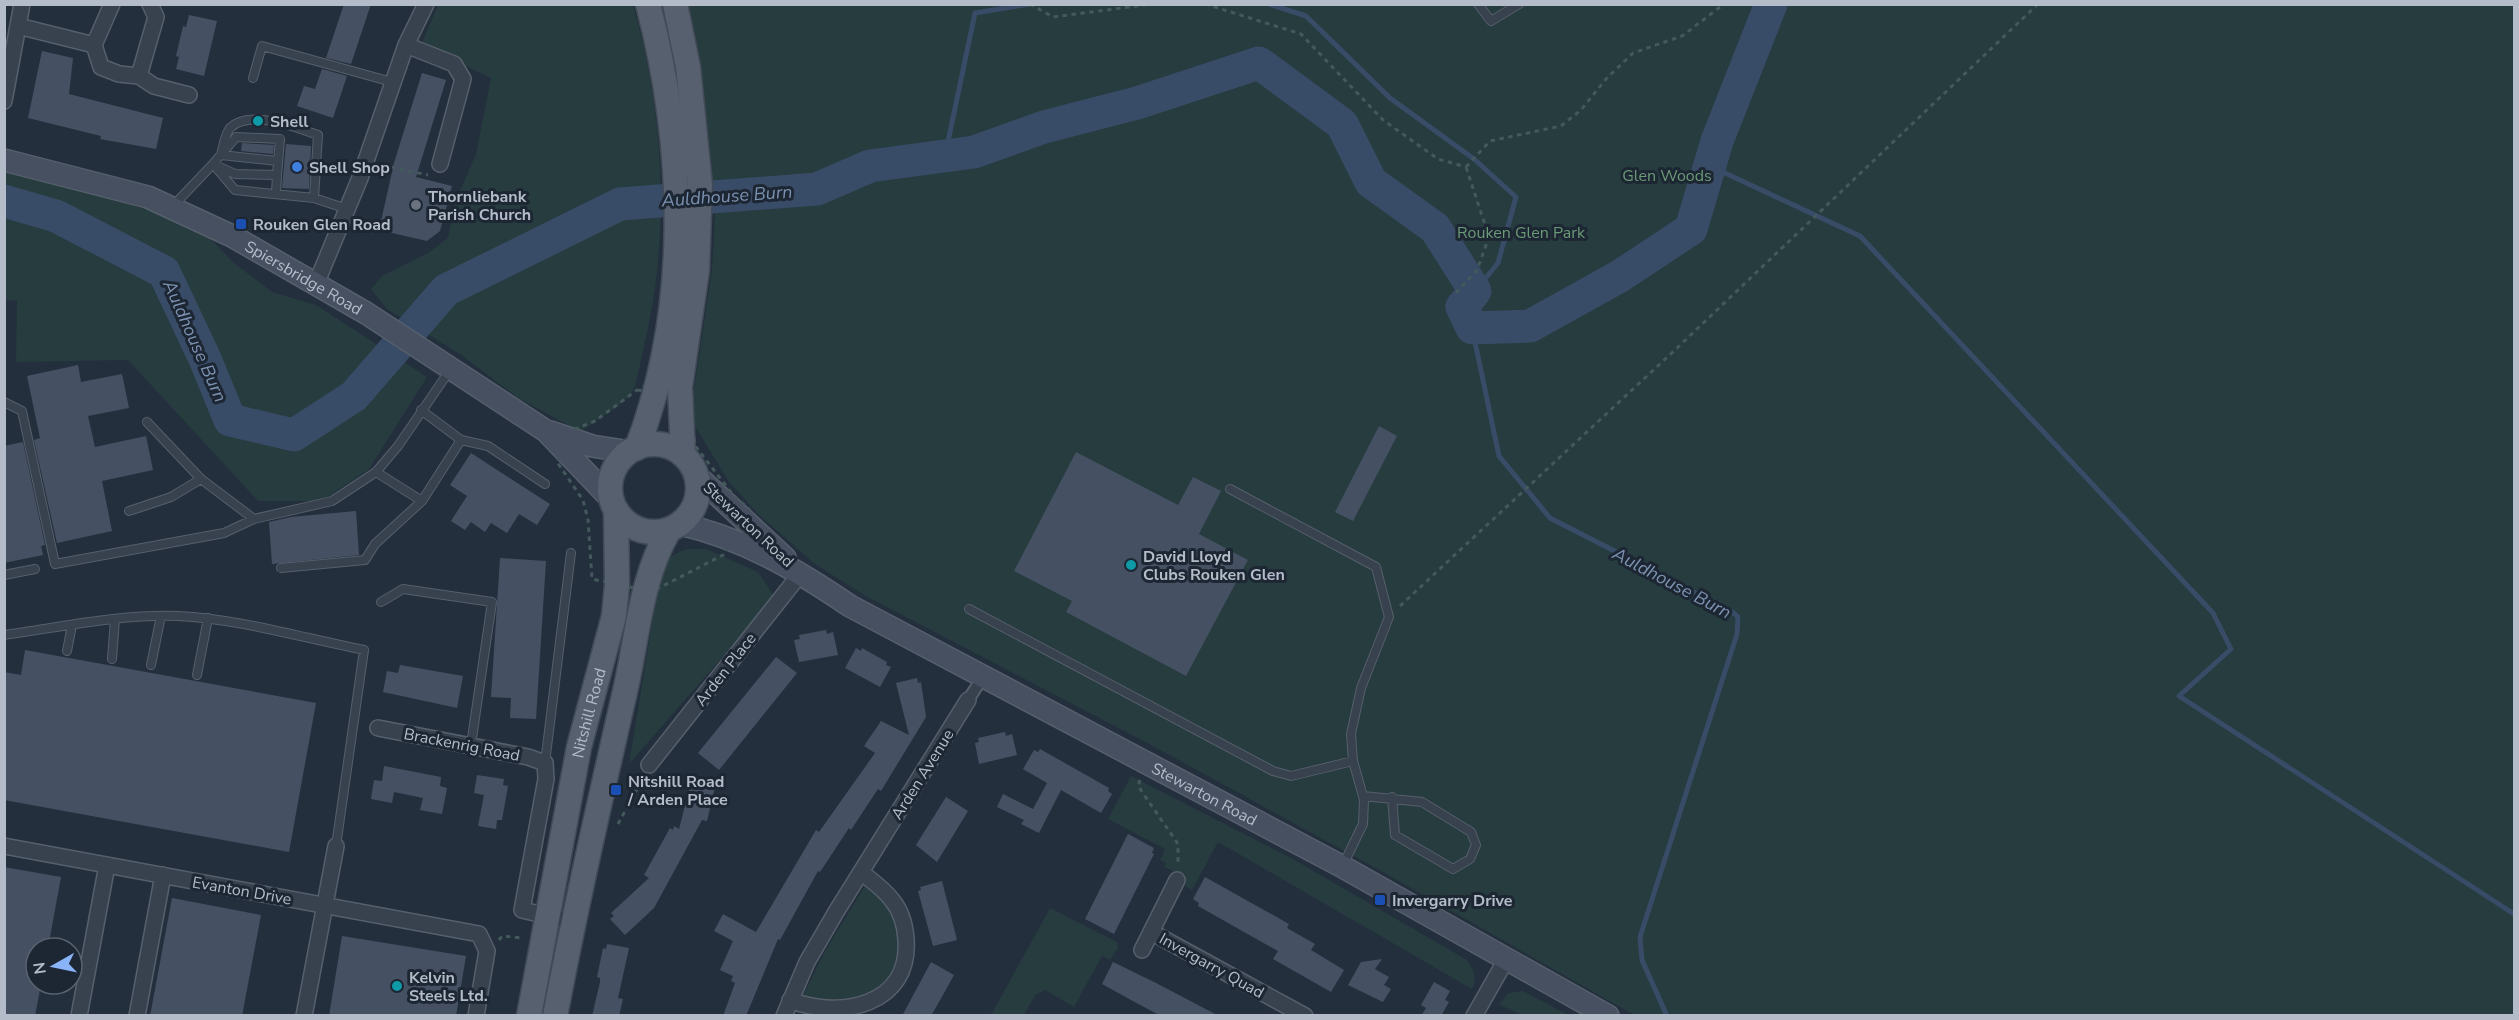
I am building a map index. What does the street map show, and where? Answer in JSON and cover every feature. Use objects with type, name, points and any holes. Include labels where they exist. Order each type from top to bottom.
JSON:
[{"type":"main road","points":[[648,4],[665,75],[675,187],[688,223],[697,270],[679,396],[683,455]]},
{"type":"main road","points":[[633,450],[652,444],[667,446],[683,455],[696,475],[699,489],[696,503],[675,527],[645,531],[633,527],[614,505],[610,487],[613,473],[633,450],[654,391],[688,223],[700,185],[688,67],[675,4]]},
{"type":"main road","name":"Spiersbridge Road","points":[[4,160],[148,197],[232,236],[366,313],[566,443],[614,505]]},
{"type":"main road","name":"Spiersbridge Road","points":[[566,443],[609,450],[633,450]]},
{"type":"main road","name":"Stewarton Road","points":[[696,475],[801,573]]},
{"type":"main road","name":"Nitshill Road","points":[[529,1016],[579,747],[614,616],[617,585],[614,505]]},
{"type":"main road","name":"Stewarton Road","points":[[675,527],[732,538],[801,573],[850,606],[1343,867],[1608,1016]]},
{"type":"main road","name":"Nitshill Road","points":[[555,1016],[573,921],[631,663],[644,590],[654,554],[675,527]]},
{"type":"street","points":[[5,99],[22,4]]},
{"type":"street","points":[[112,4],[94,45],[101,67],[119,74],[139,76],[154,86],[189,95]]},
{"type":"street","points":[[139,76],[156,17],[150,4]]},
{"type":"street","points":[[316,285],[366,161],[406,45],[426,4]]},
{"type":"street","points":[[18,26],[94,45]]},
{"type":"street","points":[[406,45],[454,64],[464,79],[440,164]]},
{"type":"street","name":"Arden Place","points":[[649,765],[801,573]]},
{"type":"street","name":"Arden Avenue","points":[[784,1016],[807,962],[983,677]]},
{"type":"street","name":"Brackenrig Road","points":[[378,728],[471,745],[545,763]]},
{"type":"street","points":[[545,763],[546,779],[522,910],[573,921]]},
{"type":"street","name":"Evanton Drive","points":[[4,846],[479,934],[487,951],[476,1016]]},
{"type":"street","points":[[304,1016],[336,846]]},
{"type":"street","points":[[79,1016],[107,865]]},
{"type":"street","points":[[790,1000],[820,1012],[848,1012],[874,1003],[896,980],[906,956],[905,928],[900,913],[884,891],[861,872]]},
{"type":"street","points":[[136,1016],[163,875]]},
{"type":"street","name":"Invergarry Quad","points":[[1142,950],[1178,880]]},
{"type":"street","name":"Invergarry Quad","points":[[1151,932],[1305,1016]]},
{"type":"street","points":[[1474,1016],[1507,958]]},
{"type":"lane","points":[[1478,4],[1491,21],[1519,4]]},
{"type":"lane","points":[[254,78],[262,46],[393,82]]},
{"type":"lane","points":[[221,155],[229,129],[242,120],[284,123],[318,135],[314,198]]},
{"type":"lane","points":[[171,208],[236,137],[280,139],[276,194]]},
{"type":"lane","points":[[221,155],[278,161]]},
{"type":"lane","points":[[213,164],[235,174],[277,175]]},
{"type":"lane","points":[[213,164],[235,190],[314,198],[347,209]]},
{"type":"lane","points":[[4,402],[22,411],[55,564],[224,533],[254,519],[332,501],[376,472],[398,446],[421,410],[443,364]]},
{"type":"lane","points":[[421,410],[460,441],[488,446],[545,484]]},
{"type":"lane","points":[[147,422],[201,479],[254,519]]},
{"type":"lane","points":[[281,568],[364,560],[375,544],[422,501],[460,441]]},
{"type":"lane","points":[[376,472],[422,501]]},
{"type":"lane","points":[[129,511],[171,497],[201,479]]},
{"type":"lane","points":[[1230,489],[1376,567],[1389,617],[1361,688],[1351,734],[1353,761],[1363,796],[1363,824],[1343,867]]},
{"type":"lane","points":[[545,763],[571,553]]},
{"type":"lane","points":[[4,576],[35,569]]},
{"type":"lane","points":[[381,602],[404,589],[492,602],[471,745]]},
{"type":"lane","points":[[969,609],[1273,771],[1291,776],[1353,761]]},
{"type":"lane","points":[[151,665],[161,616]]},
{"type":"lane","points":[[4,635],[115,619],[161,616],[208,618],[364,650],[336,846]]},
{"type":"lane","points":[[197,675],[208,618]]},
{"type":"lane","points":[[112,659],[115,619]]},
{"type":"lane","points":[[67,651],[72,626]]},
{"type":"lane","points":[[1363,796],[1392,797],[1422,802],[1471,832],[1476,845],[1470,859],[1453,869],[1395,835],[1392,797]]},
{"type":"path","points":[[1030,4],[1053,16],[1152,4]]},
{"type":"path","points":[[1205,4],[1300,34],[1383,120],[1438,159],[1466,167]]},
{"type":"path","points":[[1466,167],[1490,141],[1561,126],[1581,110],[1606,79],[1633,53],[1682,36],[1724,4]]},
{"type":"path","points":[[1389,617],[1676,349],[2038,4]]},
{"type":"path","points":[[366,161],[426,176],[440,164]]},
{"type":"path","points":[[1456,293],[1477,270],[1489,237],[1466,167]]},
{"type":"path","points":[[637,390],[654,391],[684,396],[696,447],[734,495],[749,509],[742,517],[725,554],[655,590],[644,590],[592,579],[588,520],[583,500],[557,462],[570,431],[595,421],[637,390]]},
{"type":"path","points":[[1146,762],[1138,786],[1178,844],[1178,880]]},
{"type":"path","points":[[502,936],[523,938]]},
{"type":"green space","points":[[438,5],[633,5],[644,47],[658,133],[661,221],[658,264],[652,308],[633,390],[622,403],[580,432],[517,397],[460,354],[387,309],[371,289],[382,276],[428,253],[448,238],[456,200],[476,154],[491,78],[421,45]]},
{"type":"green space","points":[[685,5],[2514,5],[2514,1015],[1634,1015],[1381,871],[1153,746],[864,595],[815,564],[758,514],[729,482],[695,426],[692,403],[712,270],[715,217],[706,115]]},
{"type":"green space","points":[[5,172],[55,181],[174,218],[209,237],[234,263],[272,292],[316,305],[427,377],[369,469],[321,501],[258,501],[128,360],[16,362],[17,300],[5,301]]},
{"type":"green space","points":[[687,549],[706,549],[758,572],[775,597],[629,764],[660,575],[670,558]]},
{"type":"green space","points":[[1131,776],[1291,858],[1467,960],[1474,974],[1475,981],[1472,989],[1218,842],[1192,890],[1186,886],[1184,876],[1164,867],[1166,863],[1160,860],[1165,849],[1108,819]]},
{"type":"green space","points":[[866,884],[880,897],[897,929],[899,945],[897,962],[890,977],[878,990],[844,1007],[829,1006],[803,996],[824,953]]},
{"type":"green space","points":[[1050,908],[1117,942],[1118,948],[1110,960],[1102,956],[1074,1007],[1045,990],[1035,995],[1024,1015],[991,1015]]},
{"type":"green space","points":[[1523,991],[1568,1015],[1521,1015],[1499,1004],[1509,993]]},
{"type":"building","points":[[344,4],[371,4],[351,64],[326,58]]},
{"type":"building","points":[[189,15],[217,21],[204,76],[176,69],[179,57],[176,56],[183,26],[186,27]]},
{"type":"building","points":[[42,51],[73,58],[69,94],[163,118],[156,149],[100,139],[101,136],[28,118]]},
{"type":"building","points":[[322,69],[347,76],[333,118],[297,106],[304,86],[315,89]]},
{"type":"building","points":[[422,73],[446,80],[416,177],[452,186],[440,231],[427,241],[379,230],[394,163]]},
{"type":"building","points":[[242,143],[274,145],[273,154],[241,151]]},
{"type":"building","name":"Shell Shop","points":[[286,144],[311,146],[309,189],[282,188]]},
{"type":"building","points":[[78,365],[81,382],[122,374],[129,408],[88,416],[95,447],[146,436],[153,470],[102,481],[112,531],[57,543],[34,440],[40,438],[27,376]]},
{"type":"building","points":[[1379,426],[1397,436],[1353,521],[1335,512]]},
{"type":"building","points":[[23,442],[45,545],[41,546],[43,555],[4,563],[4,446]]},
{"type":"building","name":"David Lloyd Clubs Rouken Glen","points":[[1076,452],[1178,505],[1193,477],[1221,491],[1199,534],[1248,560],[1186,676],[1066,612],[1072,601],[1014,571]]},
{"type":"building","points":[[471,453],[550,504],[537,525],[519,514],[507,533],[491,523],[485,532],[471,522],[465,530],[451,521],[467,496],[450,485]]},
{"type":"building","points":[[356,511],[359,555],[272,564],[269,522],[291,517]]},
{"type":"building","points":[[500,558],[546,561],[536,719],[510,718],[511,698],[491,697]]},
{"type":"building","points":[[826,630],[827,634],[833,632],[838,655],[799,662],[794,640],[800,639],[799,635]]},
{"type":"building","points":[[856,648],[861,651],[862,648],[887,662],[886,665],[891,667],[880,687],[845,668]]},
{"type":"building","points":[[25,650],[316,703],[289,852],[4,800],[4,672],[21,675]]},
{"type":"building","points":[[776,657],[797,673],[719,770],[698,753]]},
{"type":"building","points":[[400,665],[463,676],[457,708],[383,692],[387,671],[398,673]]},
{"type":"building","points":[[917,678],[918,683],[921,682],[926,717],[881,791],[878,789],[851,830],[849,828],[820,872],[818,871],[780,940],[778,939],[746,1016],[723,1016],[735,983],[731,981],[733,976],[720,970],[733,941],[714,931],[723,914],[756,932],[816,830],[819,832],[875,753],[864,746],[881,721],[909,735],[896,683]]},
{"type":"building","points":[[1005,732],[1006,736],[1012,734],[1017,755],[979,764],[975,743],[979,742],[978,738]]},
{"type":"building","points":[[1040,749],[1109,788],[1108,791],[1112,794],[1101,813],[1061,790],[1039,833],[1021,824],[1024,820],[997,807],[1003,794],[1033,809],[1047,783],[1023,769],[1034,750],[1038,752]]},
{"type":"building","points":[[384,766],[441,777],[440,786],[447,788],[442,814],[420,810],[423,798],[394,792],[392,803],[371,799],[374,780],[382,781]]},
{"type":"building","points":[[477,775],[504,779],[503,785],[508,786],[502,820],[497,820],[496,829],[478,826],[484,795],[474,793]]},
{"type":"building","points":[[696,778],[716,783],[707,821],[702,820],[654,908],[625,935],[610,919],[614,916],[611,913],[649,878],[644,875],[670,828],[673,830],[674,826],[679,829],[691,782],[694,783]]},
{"type":"building","points":[[946,797],[968,811],[937,862],[916,845]]},
{"type":"building","points":[[1128,834],[1154,848],[1152,853],[1154,854],[1114,934],[1085,919]]},
{"type":"building","points":[[4,867],[61,877],[50,936],[24,936],[24,996],[39,996],[35,1016],[4,1016]]},
{"type":"building","points":[[1205,877],[1289,924],[1287,928],[1315,944],[1311,950],[1344,970],[1331,992],[1273,959],[1278,951],[1198,906],[1199,903],[1193,899]]},
{"type":"building","points":[[942,881],[957,940],[933,946],[918,891],[921,890],[920,887]]},
{"type":"building","points":[[172,898],[261,915],[242,1016],[150,1016]]},
{"type":"building","name":"Kelvin Steels Ltd.","points":[[342,936],[466,956],[456,1016],[329,1016]]},
{"type":"building","points":[[607,944],[629,948],[618,998],[623,999],[619,1016],[592,1016],[600,982],[600,978],[597,977],[603,948],[606,949]]},
{"type":"building","points":[[1382,959],[1375,969],[1389,977],[1384,985],[1391,989],[1383,1002],[1348,985],[1361,962]]},
{"type":"building","points":[[931,962],[954,975],[931,1016],[902,1016]]},
{"type":"building","points":[[1113,962],[1219,1016],[1161,1016],[1102,984]]},
{"type":"building","points":[[1434,982],[1450,991],[1445,1000],[1449,1002],[1441,1016],[1421,1016],[1426,1008],[1421,1005]]},
{"type":"waterway","points":[[945,156],[975,13],[1030,4]]},
{"type":"waterway","points":[[1269,4],[1306,16],[1390,98],[1474,159],[1516,197],[1498,263],[1475,291]]},
{"type":"waterway","name":"Auldhouse Burn","points":[[4,201],[56,216],[164,272],[205,359],[230,420],[294,435],[354,396],[446,290],[620,204],[817,189],[870,166],[974,152],[1044,127],[1137,103],[1259,63],[1342,124],[1371,182],[1435,228],[1475,291],[1462,307],[1472,328],[1530,326],[1620,276],[1691,229],[1717,141],[1771,4]]},
{"type":"waterway","points":[[1710,166],[1860,236],[2213,613],[2231,649],[2179,696],[2514,914]]},
{"type":"waterway","name":"Auldhouse Burn","points":[[1472,328],[1499,456],[1550,518],[1720,605],[1738,617],[1737,634],[1640,937],[1642,960],[1667,1016]]},
{"type":"place","name":"Shell","points":[[258,121]]},
{"type":"place","name":"Shell Shop","points":[[297,167]]},
{"type":"place","name":"Thornliebank Parish Church","points":[[416,205]]},
{"type":"place","name":"Rouken Glen Road","points":[[241,224]]},
{"type":"place","name":"David Lloyd Clubs Rouken Glen","points":[[1131,565]]},
{"type":"place","name":"Nitshill Road / Arden Place","points":[[616,790]]},
{"type":"place","name":"Invergarry Drive","points":[[1380,900]]},
{"type":"place","name":"Kelvin Steels Ltd.","points":[[397,986]]},
{"type":"park label","name":"Glen Woods","points":[[1667,175]]},
{"type":"park label","name":"Rouken Glen Park","points":[[1521,232]]}]
